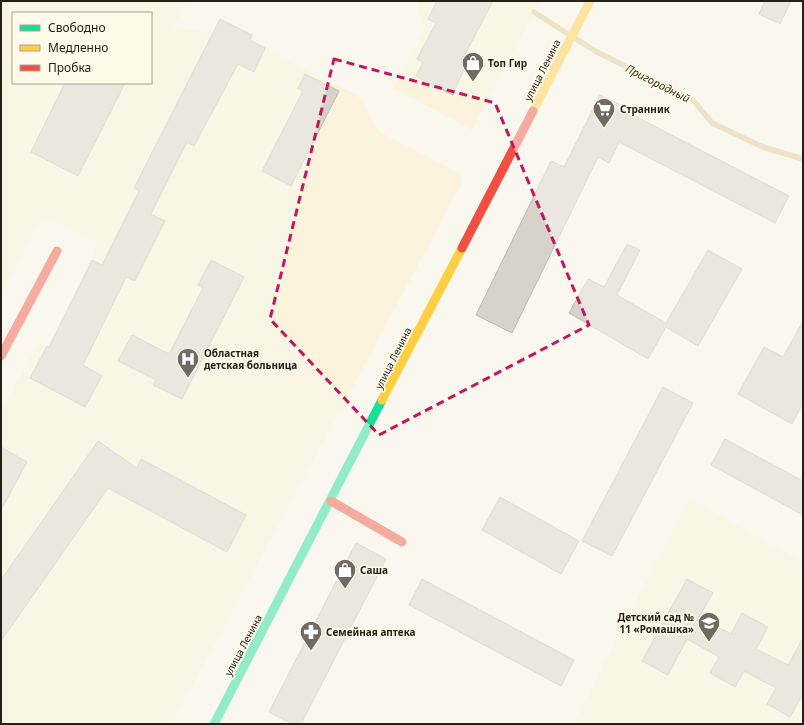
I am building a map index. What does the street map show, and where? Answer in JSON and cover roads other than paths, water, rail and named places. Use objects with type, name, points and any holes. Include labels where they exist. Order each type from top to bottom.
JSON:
[{"type":"main road","name":"улица Ленина","points":[[214,724],[590,1]]},
{"type":"main road","points":[[1,356],[57,251]]},
{"type":"main road","points":[[331,501],[402,542]]},
{"type":"waterway","name":"Пригородный","points":[[534,12],[568,34]]},
{"type":"waterway","name":"Пригородный","points":[[575,38],[595,51],[693,100],[712,123],[763,147],[803,159]]},
{"type":"place","name":"Топ Гир","points":[[473,82]]},
{"type":"place","name":"Странник","points":[[604,128]]},
{"type":"place","name":"Областная детская больница","points":[[188,378]]},
{"type":"place","name":"Саша","points":[[345,590]]},
{"type":"place","name":"Детский сад № 11 «Ромашка»","points":[[709,642]]},
{"type":"place","name":"Семейная аптека","points":[[311,652]]}]
